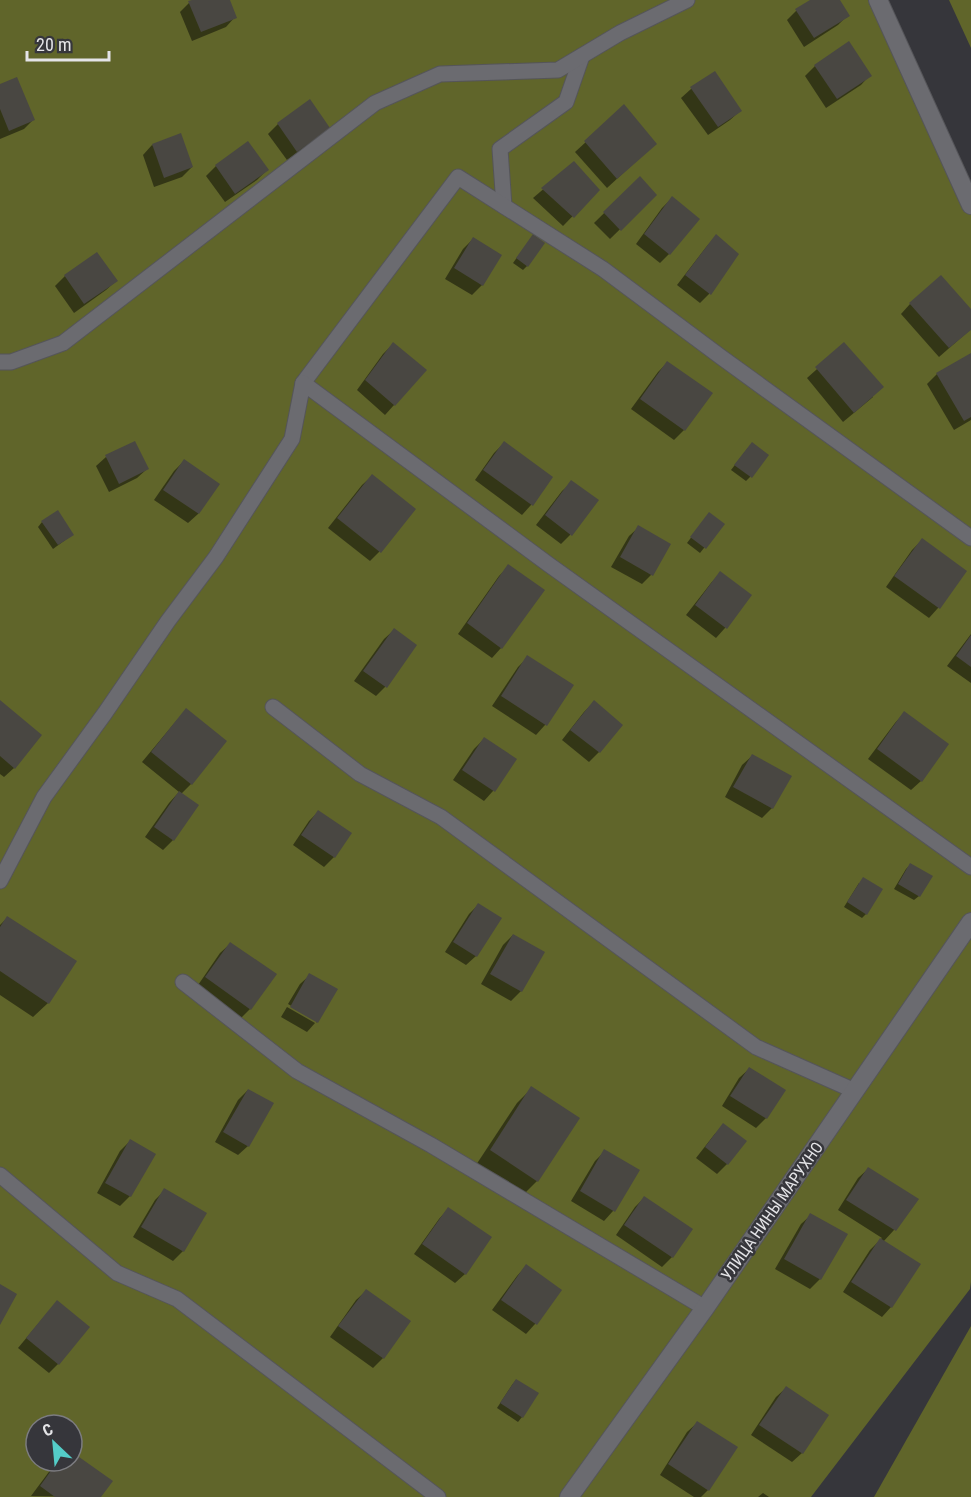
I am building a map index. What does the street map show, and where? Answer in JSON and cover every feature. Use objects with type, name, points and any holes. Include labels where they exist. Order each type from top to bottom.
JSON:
[{"type":"street","points":[[878,0],[971,205]]},
{"type":"street","name":"УЛИЦА НИНЫ МАРУХНО","points":[[569,1497],[705,1308],[971,922]]},
{"type":"lane","points":[[0,362],[11,362],[63,343],[375,103],[440,74],[558,70],[620,33],[687,0]]},
{"type":"lane","points":[[504,206],[500,149],[566,102],[582,56]]},
{"type":"lane","points":[[0,881],[44,797],[216,557],[292,439],[303,383],[458,177],[603,269],[971,538]]},
{"type":"lane","points":[[303,383],[548,564],[971,867]]},
{"type":"lane","points":[[273,707],[360,774],[441,817],[756,1047],[855,1091]]},
{"type":"lane","points":[[183,982],[297,1071],[430,1145],[705,1308]]},
{"type":"lane","points":[[0,1175],[117,1273],[177,1299],[438,1497]]},
{"type":"green space","points":[[0,0],[888,0],[971,183],[971,1282],[970,1289],[811,1497],[0,1497]]},
{"type":"green space","points":[[949,0],[971,0],[971,48]]},
{"type":"green space","points":[[971,1326],[971,1497],[874,1497]]},
{"type":"building","points":[[230,0],[237,18],[201,32],[188,1]]},
{"type":"building","points":[[810,0],[840,0],[850,16],[814,38],[795,9]]},
{"type":"building","points":[[849,41],[872,76],[837,99],[814,65]]},
{"type":"building","points":[[715,71],[742,111],[718,127],[690,87]]},
{"type":"building","points":[[17,77],[35,120],[9,131],[0,109],[0,84]]},
{"type":"building","points":[[310,99],[330,128],[297,152],[277,123]]},
{"type":"building","points":[[624,104],[657,144],[617,179],[584,141]]},
{"type":"building","points":[[181,133],[193,167],[164,178],[152,144]]},
{"type":"building","points":[[248,141],[269,170],[235,194],[215,165]]},
{"type":"building","points":[[574,161],[600,190],[574,218],[541,188]]},
{"type":"building","points":[[640,176],[657,195],[621,231],[603,212]]},
{"type":"building","points":[[672,196],[700,219],[670,255],[644,234]]},
{"type":"building","points":[[533,234],[545,243],[528,267],[516,258]]},
{"type":"building","points":[[716,234],[739,254],[711,295],[685,275]]},
{"type":"building","points":[[473,237],[502,255],[483,286],[454,268]]},
{"type":"building","points":[[97,252],[118,281],[84,304],[64,275]]},
{"type":"building","points":[[941,275],[971,309],[971,330],[949,348],[909,303]]},
{"type":"building","points":[[393,342],[427,370],[395,406],[365,380]]},
{"type":"building","points":[[844,342],[884,387],[854,413],[815,367]]},
{"type":"building","points":[[971,353],[971,417],[964,421],[936,373]]},
{"type":"building","points":[[667,361],[713,393],[685,431],[640,399]]},
{"type":"building","points":[[135,441],[149,469],[119,484],[105,455]]},
{"type":"building","points":[[504,441],[553,477],[533,506],[483,470]]},
{"type":"building","points":[[752,442],[769,455],[752,478],[734,465]]},
{"type":"building","points":[[184,459],[220,484],[199,514],[163,490]]},
{"type":"building","points":[[372,474],[416,509],[381,553],[337,518]]},
{"type":"building","points":[[571,480],[599,500],[572,536],[545,515]]},
{"type":"building","points":[[58,510],[74,535],[58,545],[41,521]]},
{"type":"building","points":[[709,512],[725,524],[706,549],[690,537]]},
{"type":"building","points":[[638,525],[671,544],[653,576],[620,557]]},
{"type":"building","points":[[922,538],[967,571],[940,609],[894,576]]},
{"type":"building","points":[[508,564],[545,590],[502,649],[467,623]]},
{"type":"building","points":[[720,571],[752,595],[727,629],[695,605]]},
{"type":"building","points":[[394,628],[417,645],[387,688],[363,671]]},
{"type":"building","points":[[971,635],[971,667],[956,656]]},
{"type":"building","points":[[527,655],[574,685],[547,726],[501,696]]},
{"type":"building","points":[[0,700],[42,735],[15,769],[0,756]]},
{"type":"building","points":[[594,700],[623,725],[600,753],[570,730]]},
{"type":"building","points":[[186,708],[227,741],[192,785],[151,752]]},
{"type":"building","points":[[904,711],[949,744],[922,782],[877,749]]},
{"type":"building","points":[[484,737],[517,759],[495,792],[462,770]]},
{"type":"building","points":[[752,754],[792,776],[773,809],[733,787]]},
{"type":"building","points":[[179,791],[199,805],[174,841],[154,827]]},
{"type":"building","points":[[318,810],[352,833],[335,858],[301,835]]},
{"type":"building","points":[[910,863],[933,876],[920,897],[898,884]]},
{"type":"building","points":[[863,877],[883,889],[867,915],[847,902]]},
{"type":"building","points":[[478,903],[502,918],[477,957],[453,942]]},
{"type":"building","points":[[7,916],[77,961],[49,1004],[0,971],[0,927]]},
{"type":"building","points":[[513,934],[545,952],[522,992],[490,974]]},
{"type":"building","points":[[230,942],[277,974],[251,1010],[205,977]]},
{"type":"building","points":[[309,973],[338,989],[318,1023],[290,1007]]},
{"type":"building","points":[[749,1067],[786,1090],[767,1119],[730,1096]]},
{"type":"building","points":[[531,1086],[580,1118],[538,1182],[490,1150]]},
{"type":"building","points":[[248,1089],[274,1103],[249,1147],[223,1132]]},
{"type":"building","points":[[723,1123],[747,1141],[728,1165],[705,1147]]},
{"type":"building","points":[[130,1139],[156,1154],[131,1197],[105,1183]]},
{"type":"building","points":[[604,1149],[640,1170],[615,1212],[580,1191]]},
{"type":"building","points":[[868,1167],[919,1199],[896,1231],[846,1200]]},
{"type":"building","points":[[164,1188],[207,1213],[184,1252],[141,1227]]},
{"type":"building","points":[[644,1196],[693,1229],[673,1258],[624,1225]]},
{"type":"building","points":[[448,1207],[492,1237],[466,1275],[422,1244]]},
{"type":"building","points":[[810,1213],[848,1234],[821,1280],[784,1259]]},
{"type":"building","points":[[880,1238],[921,1264],[892,1308],[851,1282]]},
{"type":"building","points":[[526,1264],[562,1290],[537,1325],[501,1300]]},
{"type":"building","points":[[0,1284],[17,1294],[0,1325]]},
{"type":"building","points":[[366,1289],[411,1321],[384,1359],[338,1326]]},
{"type":"building","points":[[57,1300],[90,1327],[59,1365],[26,1338]]},
{"type":"building","points":[[516,1379],[539,1393],[523,1418],[500,1403]]},
{"type":"building","points":[[786,1386],[829,1415],[803,1454],[759,1425]]},
{"type":"building","points":[[697,1421],[738,1447],[709,1491],[668,1464]]},
{"type":"building","points":[[84,1460],[113,1481],[101,1497],[55,1497],[40,1486],[49,1473],[84,1473]]}]
